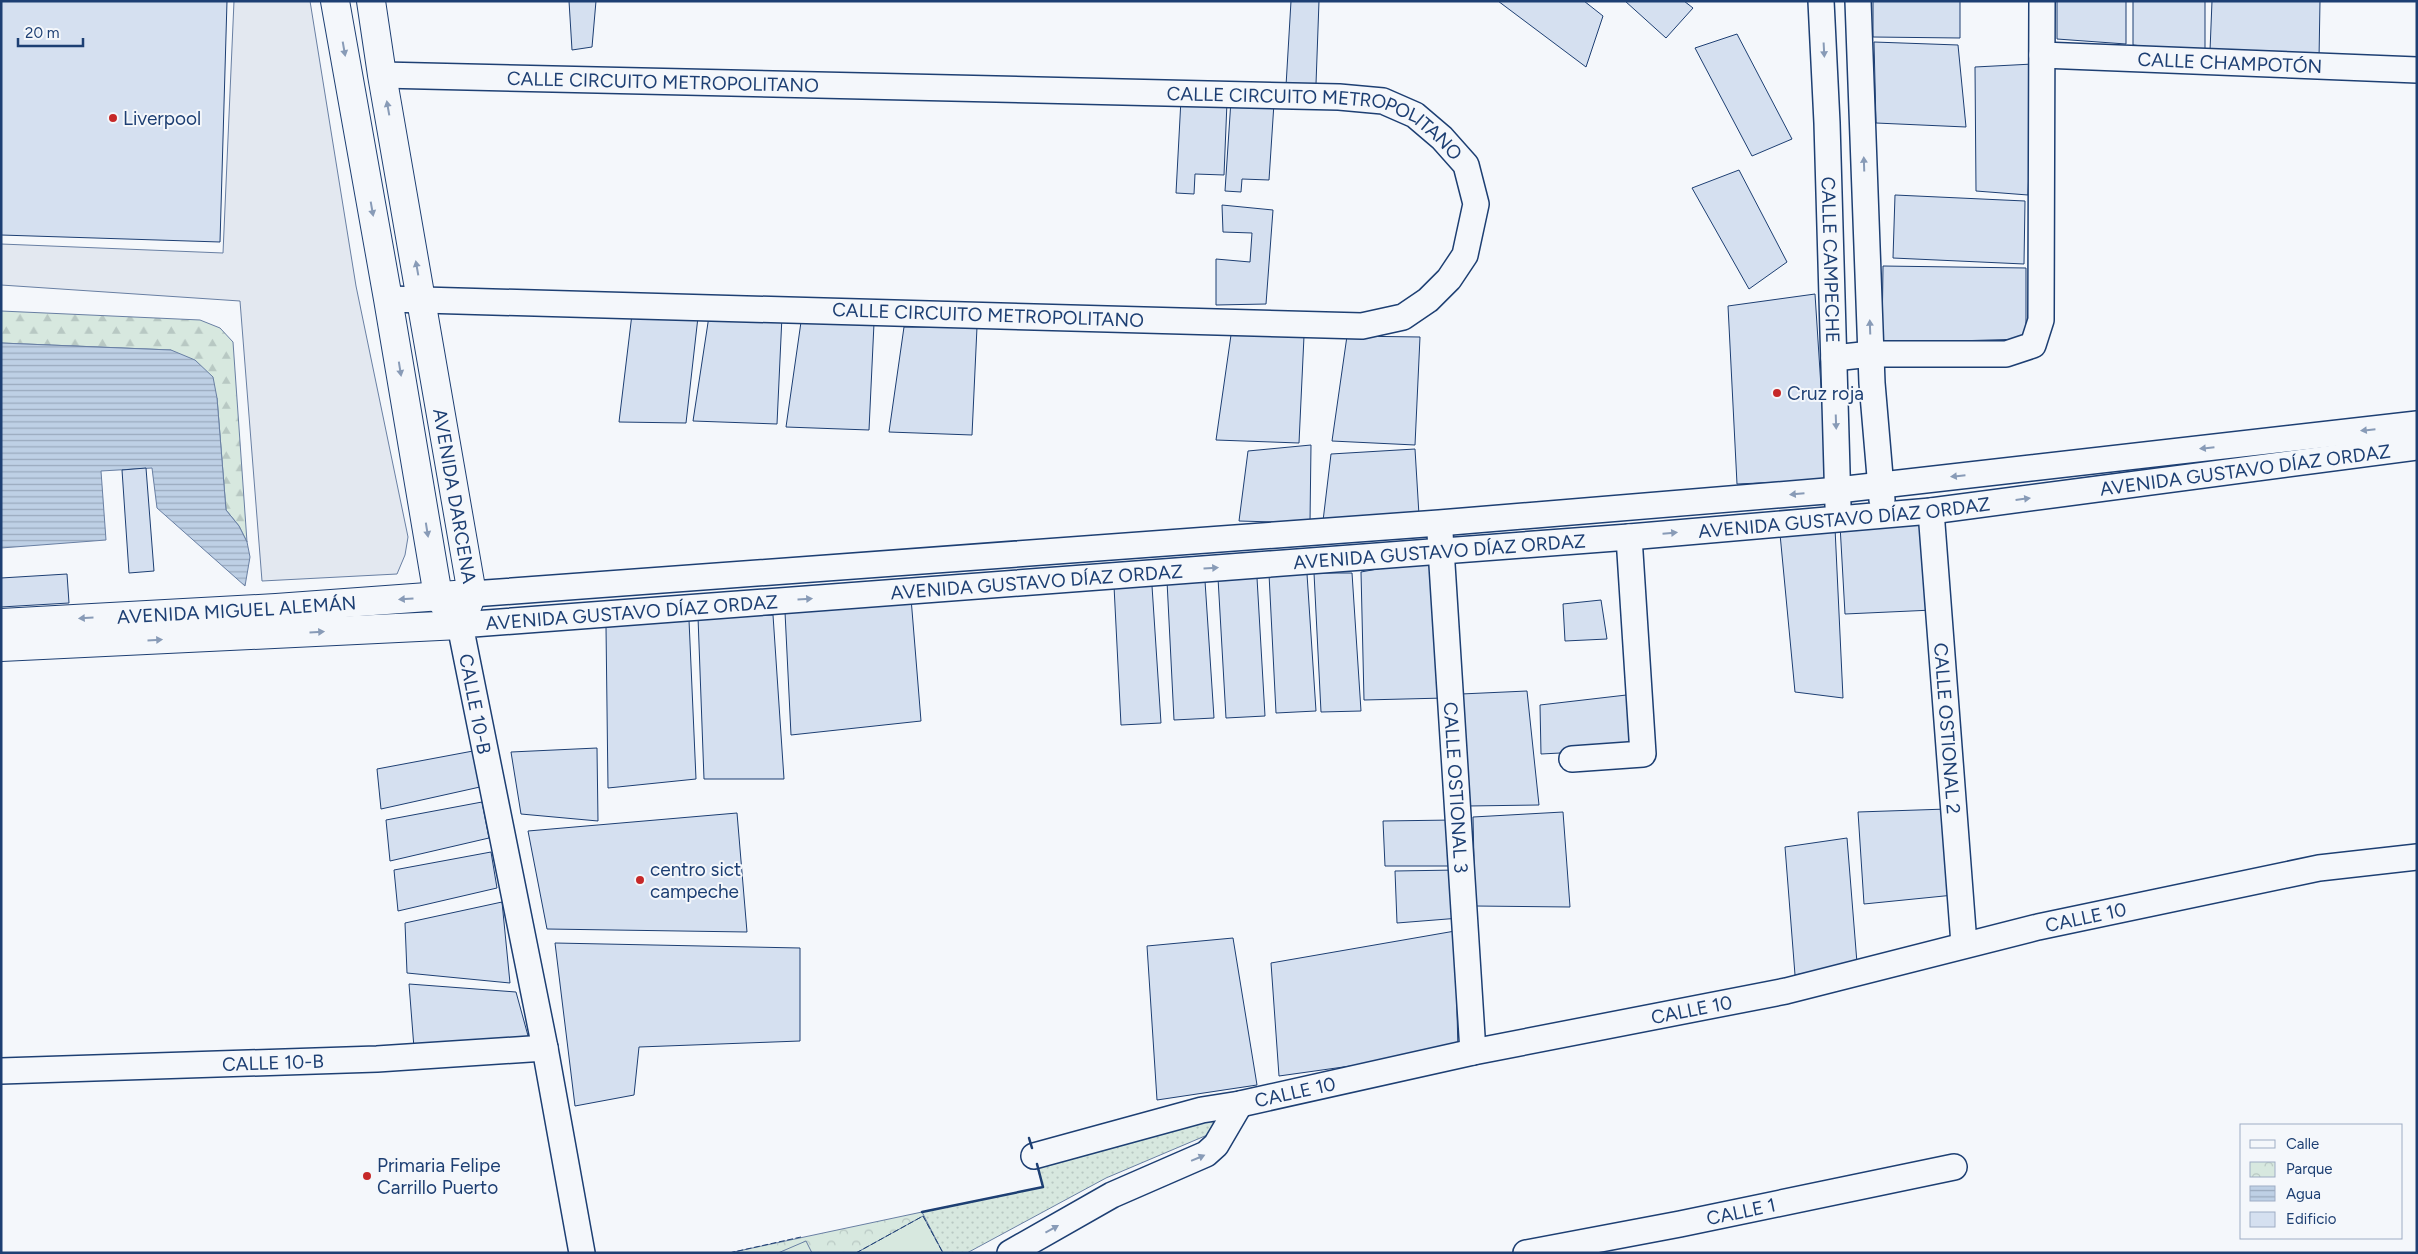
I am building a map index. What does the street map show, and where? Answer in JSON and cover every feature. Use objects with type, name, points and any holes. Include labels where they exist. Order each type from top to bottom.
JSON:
[{"type":"main road","name":"AVENIDA DARCENA","points":[[335,1],[438,596],[460,625]]},
{"type":"main road","name":"AVENIDA DARCENA","points":[[372,1],[382,74],[472,594],[460,625]]},
{"type":"main road","name":"AVENIDA MIGUEL ALEMÁN","points":[[1,622],[276,608],[472,594]]},
{"type":"main road","name":"AVENIDA MIGUEL ALEMÁN","points":[[1,647],[460,625]]},
{"type":"street","name":"CALLE CAMPECHE","points":[[1821,1],[1827,123],[1838,519]]},
{"type":"street","name":"CALLE CAMPECHE","points":[[1858,1],[1871,354],[1883,515]]},
{"type":"street","points":[[1834,358],[1871,354],[2006,354],[2033,345],[2041,320],[2042,1]]},
{"type":"street","name":"CALLE CHAMPOTÓN","points":[[2042,56],[2417,70]]},
{"type":"street","name":"CALLE CIRCUITO METROPOLITANO","points":[[382,74],[1339,97],[1383,101],[1416,115],[1442,138],[1466,166],[1476,204],[1465,256],[1449,280],[1428,300],[1403,317],[1362,326],[388,299]]},
{"type":"street","points":[[1827,123],[1862,116]]},
{"type":"street","name":"AVENIDA GUSTAVO DÍAZ ORDAZ","points":[[472,594],[1439,522],[1838,490],[2417,424]]},
{"type":"street","name":"AVENIDA GUSTAVO DÍAZ ORDAZ","points":[[460,625],[1629,537],[1931,511],[2417,447]]},
{"type":"street","name":"CALLE OSTIONAL 2","points":[[1931,511],[1964,944]]},
{"type":"street","name":"CALLE OSTIONAL 3","points":[[1439,522],[1473,1052]]},
{"type":"street","points":[[1572,759],[1643,754],[1629,537]]},
{"type":"street","name":"CALLE 10-B","points":[[460,625],[544,1048],[582,1253]]},
{"type":"street","name":"CALLE 10","points":[[1010,1253],[1112,1194],[1206,1154],[1216,1145],[1240,1104],[1473,1052],[1786,991],[1964,944],[2319,868],[2417,857]]},
{"type":"street","name":"CALLE 10-B","points":[[1,1071],[377,1059],[544,1048]]},
{"type":"street","points":[[1034,1156],[1202,1110],[1240,1104]]},
{"type":"street","name":"CALLE 1","points":[[1526,1253],[1680,1224],[1954,1167]]},
{"type":"green space","points":[[1,311],[200,320],[220,328],[233,342],[247,542],[239,526],[226,510],[217,398],[171,350],[1,343]]},
{"type":"green space","points":[[1222,1111],[1212,1133],[1106,1178],[967,1253],[943,1253],[923,1216],[922,1212],[1043,1187],[1036,1163]]},
{"type":"green space","points":[[922,1212],[943,1253],[729,1253]]},
{"type":"green space","points":[[923,1216],[943,1253],[856,1253]]},
{"type":"green space","points":[[806,1241],[812,1253],[778,1253]]},
{"type":"shaded area","points":[[234,1],[310,1],[356,286],[408,537],[405,555],[397,574],[262,581],[240,301],[1,285],[1,244],[223,253]]},
{"type":"water","points":[[1,343],[171,350],[195,360],[213,377],[217,398],[226,510],[239,526],[247,542],[250,557],[245,586],[157,508],[152,468],[101,471],[106,540],[1,548]]},
{"type":"building","name":"Liverpool","points":[[1,1],[227,1],[220,242],[1,235]]},
{"type":"building","points":[[569,1],[596,1],[592,47],[572,50]]},
{"type":"building","points":[[1291,1],[1319,1],[1316,84],[1286,86]]},
{"type":"building","points":[[1498,1],[1584,1],[1603,16],[1586,67]]},
{"type":"building","points":[[1625,1],[1684,1],[1693,8],[1666,38]]},
{"type":"building","points":[[1873,1],[1960,1],[1960,38],[1873,37]]},
{"type":"building","points":[[2057,1],[2126,1],[2126,44],[2057,39]]},
{"type":"building","points":[[2133,1],[2205,1],[2205,53],[2133,45]]},
{"type":"building","points":[[2212,1],[2320,1],[2319,59],[2210,51]]},
{"type":"building","points":[[1737,34],[1792,139],[1752,156],[1695,48]]},
{"type":"building","points":[[1874,42],[1958,45],[1966,127],[1876,123]]},
{"type":"building","points":[[2033,64],[2028,195],[1976,191],[1975,67]]},
{"type":"building","points":[[1181,99],[1227,102],[1224,175],[1195,174],[1194,194],[1176,193]]},
{"type":"building","points":[[1231,100],[1274,103],[1269,180],[1242,179],[1241,192],[1225,191]]},
{"type":"building","points":[[1739,170],[1787,262],[1749,289],[1692,188]]},
{"type":"building","points":[[1895,195],[2025,201],[2024,264],[1893,258]]},
{"type":"building","points":[[1222,205],[1273,210],[1266,304],[1216,305],[1216,259],[1250,262],[1252,233],[1223,232]]},
{"type":"building","points":[[1883,266],[2026,268],[2026,339],[1882,343]]},
{"type":"building","name":"Cruz roja","points":[[1815,294],[1827,480],[1737,484],[1728,306]]},
{"type":"building","points":[[632,314],[698,317],[686,423],[619,422]]},
{"type":"building","points":[[709,316],[782,316],[777,424],[693,421]]},
{"type":"building","points":[[801,322],[874,323],[869,430],[786,427]]},
{"type":"building","points":[[904,327],[977,327],[972,435],[889,432]]},
{"type":"building","points":[[1231,335],[1304,336],[1299,443],[1216,440]]},
{"type":"building","points":[[1347,336],[1420,337],[1415,445],[1332,441]]},
{"type":"building","points":[[1311,445],[1310,523],[1239,521],[1248,451]]},
{"type":"building","points":[[1415,449],[1419,515],[1323,521],[1331,454]]},
{"type":"building","points":[[146,468],[154,571],[129,573],[122,470]]},
{"type":"building","points":[[1925,518],[1933,610],[1845,614],[1840,525]]},
{"type":"building","points":[[1835,528],[1843,698],[1795,692],[1780,534]]},
{"type":"building","points":[[1437,558],[1445,698],[1364,700],[1361,572]]},
{"type":"building","points":[[1314,573],[1352,573],[1361,711],[1321,712]]},
{"type":"building","points":[[67,574],[69,603],[1,607],[1,578]]},
{"type":"building","points":[[1269,574],[1307,574],[1316,711],[1276,713]]},
{"type":"building","points":[[1218,578],[1257,578],[1265,716],[1226,718]]},
{"type":"building","points":[[1167,581],[1205,581],[1214,718],[1174,720]]},
{"type":"building","points":[[1114,586],[1152,586],[1161,723],[1121,725]]},
{"type":"building","points":[[911,598],[921,721],[791,735],[785,612]]},
{"type":"building","points":[[1601,600],[1607,639],[1565,641],[1563,604]]},
{"type":"building","points":[[773,615],[784,779],[704,779],[698,617]]},
{"type":"building","points":[[689,620],[696,779],[608,788],[606,627]]},
{"type":"building","points":[[1527,691],[1539,805],[1468,806],[1461,694]]},
{"type":"building","points":[[1635,694],[1638,749],[1541,754],[1540,705]]},
{"type":"building","points":[[597,748],[598,821],[521,814],[511,752]]},
{"type":"building","points":[[473,751],[480,787],[381,809],[377,769]]},
{"type":"building","points":[[482,802],[489,838],[390,861],[386,820]]},
{"type":"building","points":[[1947,809],[1954,895],[1864,904],[1858,812]]},
{"type":"building","points":[[1563,812],[1570,907],[1475,906],[1473,817]]},
{"type":"building","name":"centro sict campeche","points":[[737,813],[747,932],[547,929],[528,831]]},
{"type":"building","points":[[1453,820],[1457,866],[1385,866],[1383,821]]},
{"type":"building","points":[[1847,838],[1857,963],[1795,975],[1785,847]]},
{"type":"building","points":[[491,852],[497,888],[398,911],[394,870]]},
{"type":"building","points":[[1457,870],[1460,918],[1397,923],[1395,871]]},
{"type":"building","points":[[502,902],[510,983],[407,973],[405,923]]},
{"type":"building","points":[[1455,931],[1458,1051],[1279,1076],[1271,963]]},
{"type":"building","points":[[1233,938],[1257,1085],[1157,1100],[1147,946]]},
{"type":"building","points":[[555,943],[800,948],[800,1041],[639,1047],[634,1095],[575,1106]]},
{"type":"building","points":[[409,984],[516,992],[530,1043],[414,1048]]},
{"type":"fence","points":[[856,1253],[923,1216],[943,1253]]},
{"type":"fence","points":[[729,1253],[801,1237]]},
{"type":"wall","points":[[1029,1138],[1032,1148]]},
{"type":"wall","points":[[922,1212],[1043,1187],[1037,1164]]},
{"type":"place","name":"Liverpool","points":[[113,118]]},
{"type":"place","name":"Cruz roja","points":[[1777,393]]},
{"type":"place","name":"centro sict campeche","points":[[640,880]]},
{"type":"place","name":"Primaria Felipe Carrillo Puerto","points":[[367,1176]]}]
